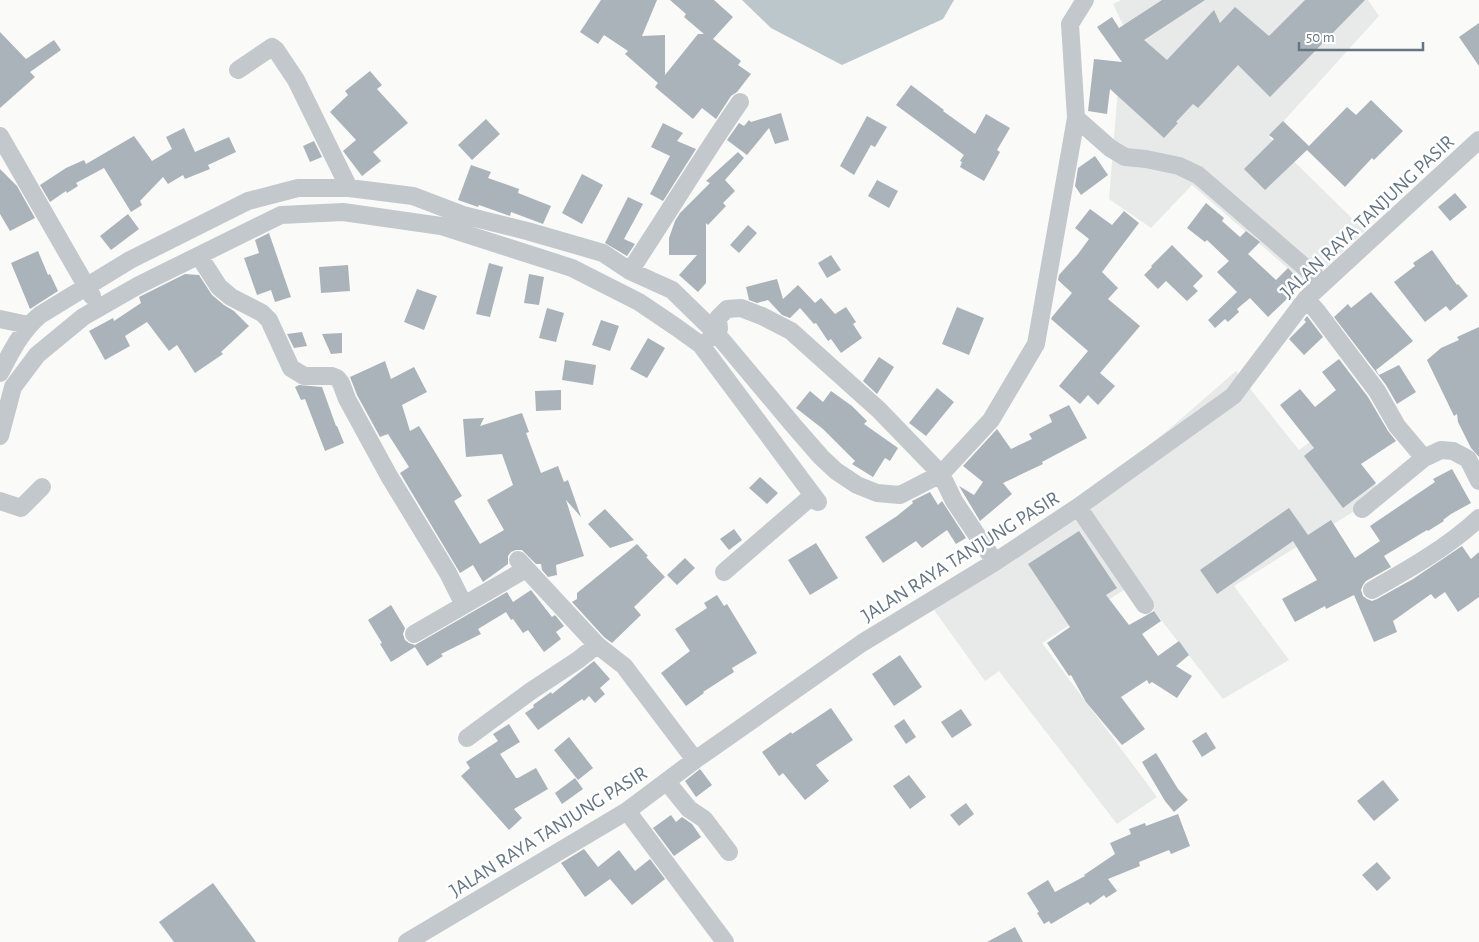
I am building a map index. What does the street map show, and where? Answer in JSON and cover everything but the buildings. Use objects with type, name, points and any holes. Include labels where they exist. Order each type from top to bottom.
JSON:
[{"type":"street","points":[[0,373],[28,325],[40,315],[139,285],[281,215],[343,212],[441,226],[572,268],[709,339],[836,471],[857,485],[877,494],[900,494],[943,477],[991,420],[1036,344],[1068,154],[1084,126],[1070,24],[1085,0]]},
{"type":"street","points":[[238,70],[272,47],[276,50],[296,80],[349,188]]},
{"type":"street","points":[[630,271],[686,186],[699,161],[740,102]]},
{"type":"street","points":[[1084,126],[1110,148],[1125,157],[1179,166],[1198,175],[1323,283]]},
{"type":"street","points":[[0,136],[93,298]]},
{"type":"street","name":"JALAN RAYA TANJUNG PASIR","points":[[407,942],[627,811],[695,760],[862,643],[995,562],[1078,507],[1233,396],[1306,299],[1479,140]]},
{"type":"street","points":[[0,436],[13,387],[37,355],[82,317],[93,298],[130,260],[248,201],[298,188],[349,188],[413,196],[463,215],[527,230],[602,253],[630,271],[672,290],[709,339],[815,499],[724,572]]},
{"type":"street","points":[[199,256],[219,287],[262,313],[269,320],[291,368],[304,376],[332,376],[341,383],[347,399],[389,476],[448,573],[464,605]]},
{"type":"street","points":[[1306,299],[1377,391],[1398,426],[1424,458]]},
{"type":"street","points":[[709,339],[719,330],[718,318],[727,309],[741,308],[762,316],[791,331],[879,410],[943,477],[954,501],[995,562]]},
{"type":"street","points":[[0,319],[28,325]]},
{"type":"street","points":[[1362,509],[1424,458],[1441,450],[1453,451],[1468,459],[1479,481]]},
{"type":"street","points":[[0,501],[21,508],[42,487]]},
{"type":"street","points":[[1078,507],[1145,605]]},
{"type":"street","points":[[1372,590],[1404,572],[1463,533],[1479,518]]},
{"type":"street","points":[[414,634],[464,605],[522,565],[597,646],[624,666],[695,760]]},
{"type":"street","points":[[467,738],[597,646]]},
{"type":"street","points":[[666,782],[689,809],[704,819],[729,852]]},
{"type":"street","points":[[627,811],[725,942]]},
{"type":"shaded area","points":[[742,0],[954,0],[943,19],[842,65],[771,28]]},
{"type":"shaded area","points":[[1121,0],[1368,0],[1379,16],[1269,137],[1365,231],[1307,285],[1192,185],[1151,228],[1109,199],[1118,88],[1137,54],[1113,4]]},
{"type":"shaded area","points":[[1236,371],[1299,450],[1333,425],[1382,494],[1234,586],[1289,660],[1223,699],[1133,584],[1042,643],[1157,797],[1117,824],[999,671],[985,681],[924,596],[1061,514],[1167,431]]}]
